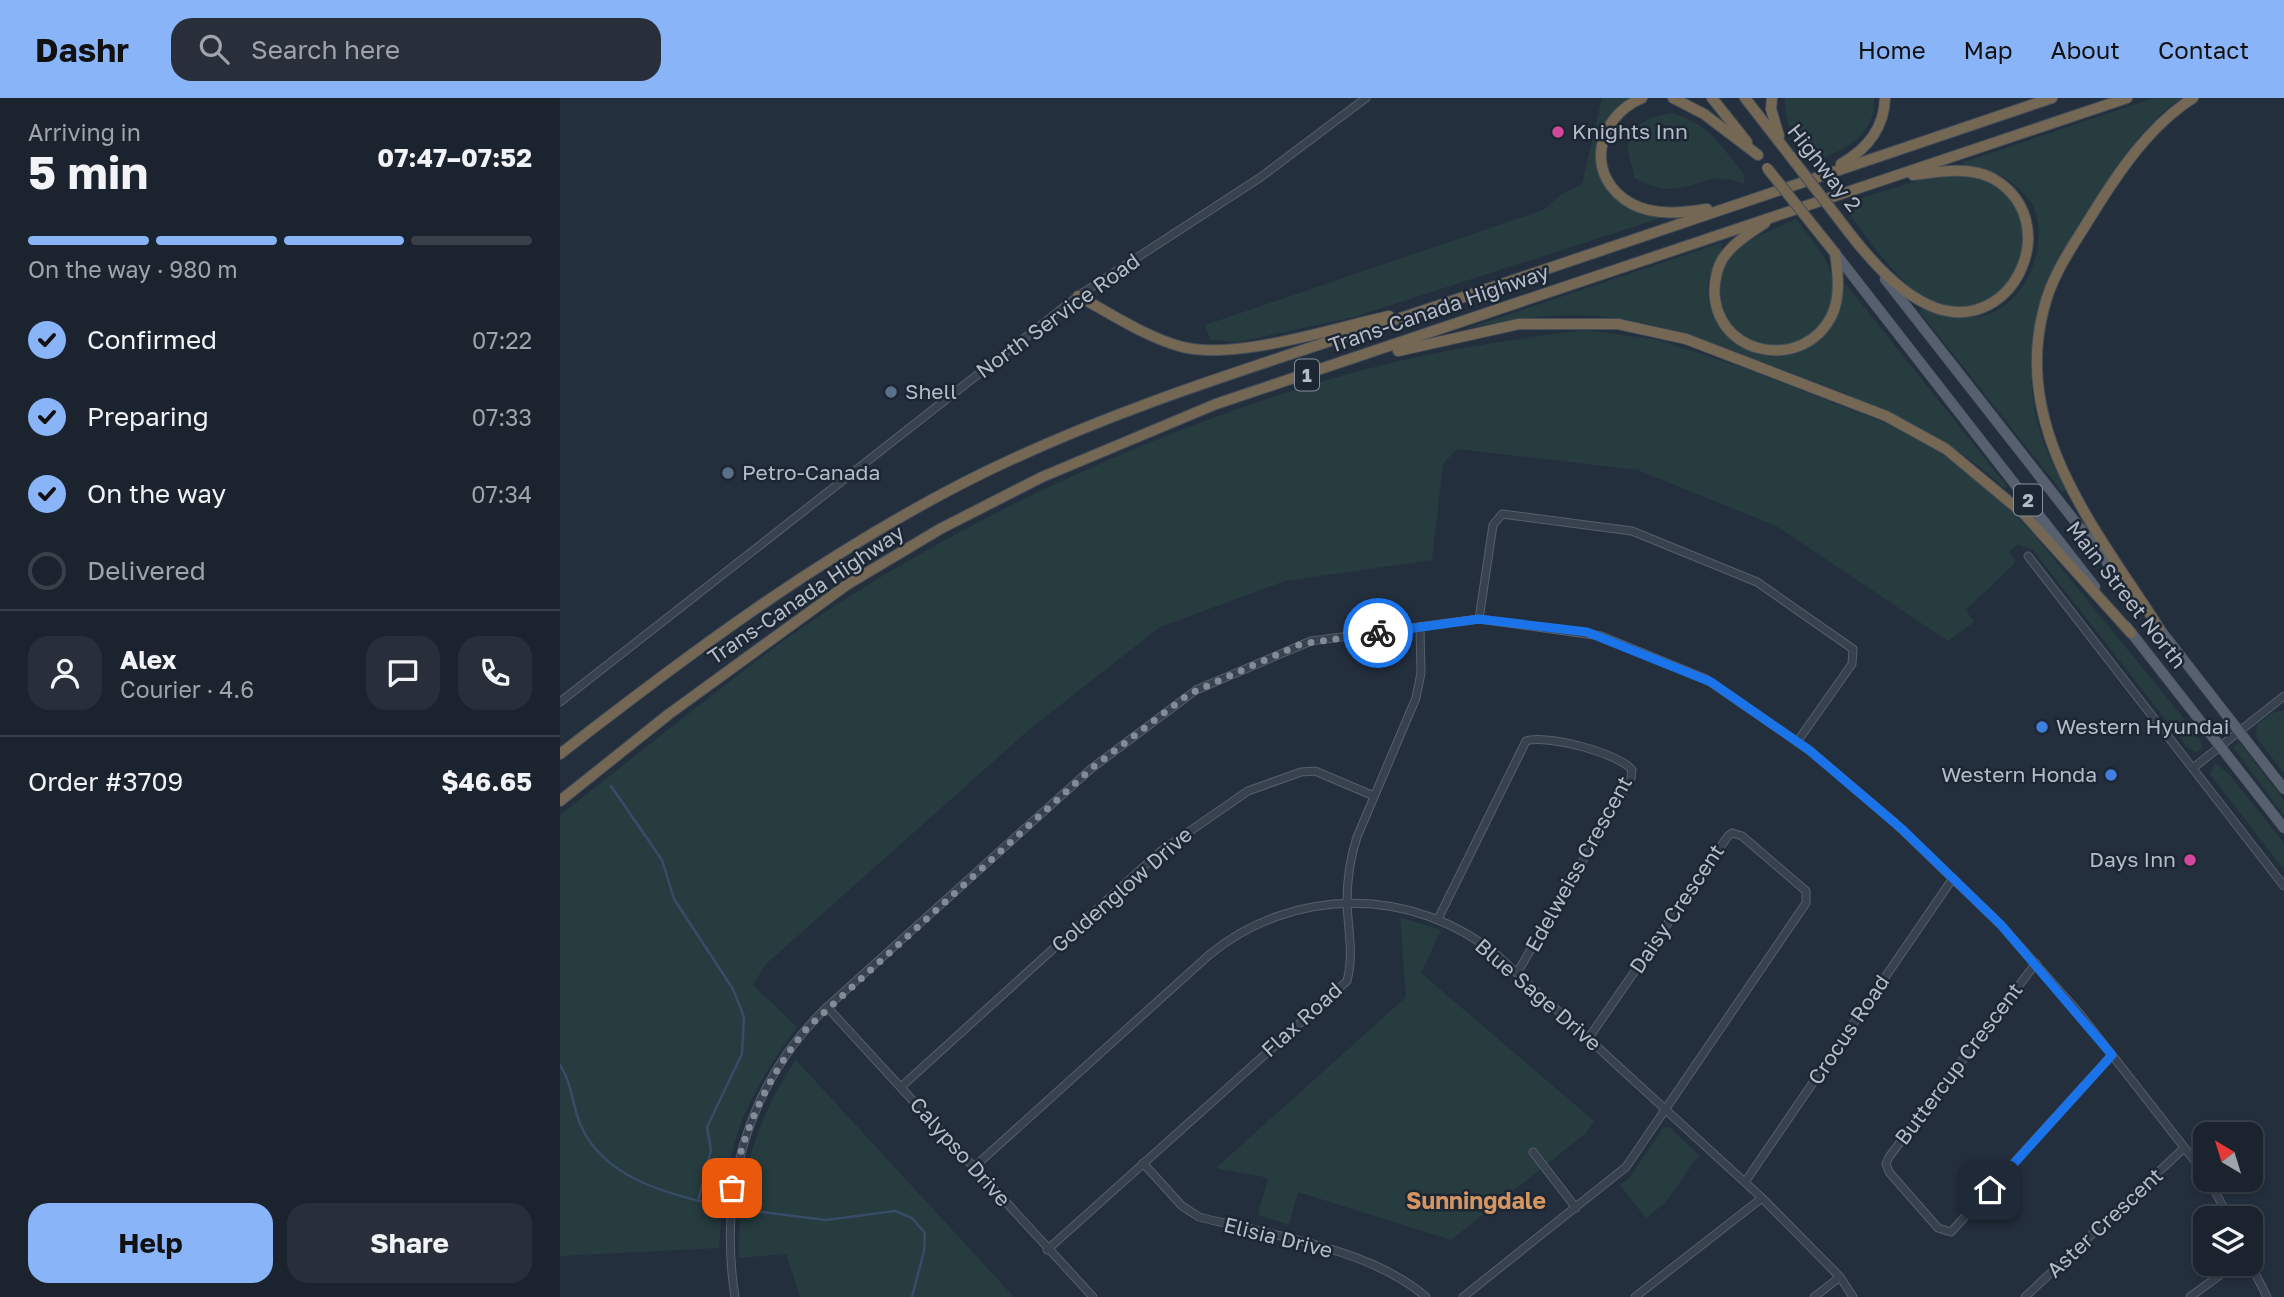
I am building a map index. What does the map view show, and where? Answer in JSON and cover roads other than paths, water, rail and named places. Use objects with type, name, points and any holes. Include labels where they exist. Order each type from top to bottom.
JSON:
[{"type":"highway","points":[[1642,98],[1620,109],[1603,135],[1603,163],[1613,189],[1635,206],[1671,213],[1734,205]]},
{"type":"highway","points":[[1673,98],[1704,114],[1758,155]]},
{"type":"highway","name":"2","points":[[1712,98],[1835,253]]},
{"type":"highway","name":"Highway 2","points":[[1745,98],[1872,262],[1922,302],[1938,309],[1967,311],[1996,301],[2020,278],[2029,247],[2024,215],[2017,200],[1992,178],[1946,171],[1890,178]]},
{"type":"highway","points":[[1772,98],[1775,127],[1789,154]]},
{"type":"highway","points":[[1818,177],[1849,160],[1867,145],[1881,125],[1885,98]]},
{"type":"highway","name":"Trans-Canada Highway","points":[[560,754],[686,656],[785,586],[843,550],[966,482],[1087,428],[1206,383],[2052,98]]},
{"type":"highway","name":"Trans-Canada Highway","points":[[560,800],[786,626],[848,584],[940,529],[1042,477],[1216,404],[2127,98]]},
{"type":"highway","points":[[2159,628],[2070,487],[2040,413],[2035,371],[2043,309],[2059,268],[2105,194],[2147,137],[2193,98]]},
{"type":"highway","points":[[1775,216],[1725,254],[1719,267],[1714,288],[1717,309],[1725,326],[1738,339],[1753,348],[1773,352],[1797,348],[1815,339],[1831,317],[1836,302],[1839,277],[1835,253]]},
{"type":"highway","points":[[1078,296],[1179,346],[1210,350],[1285,339],[1446,303]]},
{"type":"highway","points":[[1334,366],[1520,324],[1618,324],[1686,340],[1886,416],[1946,449],[2024,514],[2131,633]]},
{"type":"main road","name":"Main Street North","points":[[1835,253],[2284,828]]},
{"type":"main road","name":"Main Street North","points":[[1872,262],[2284,789]]},
{"type":"street","name":"North Service Road","points":[[560,702],[1078,296],[1261,177],[1366,98]]},
{"type":"street","points":[[1479,619],[1493,525],[1502,514],[1632,531],[1757,582],[1849,645],[1855,654],[1852,664],[1797,742]]},
{"type":"street","points":[[2028,556],[2284,886]]},
{"type":"street","points":[[735,1297],[730,1258],[730,1212],[744,1139],[774,1073],[797,1041],[828,1007],[1092,768],[1189,694],[1301,644],[1479,619],[1601,636],[1706,679],[1797,742],[1894,822],[2036,963],[2193,1159]]},
{"type":"street","name":"Flax Road","points":[[1047,1250],[1347,981],[1351,965],[1347,902],[1353,848],[1420,686],[1420,627]]},
{"type":"street","points":[[2193,768],[2284,696]]},
{"type":"street","name":"Edelweiss Crescent","points":[[1438,919],[1526,741],[1578,745],[1626,763],[1632,770],[1631,778],[1517,973]]},
{"type":"street","name":"Goldenglow Drive","points":[[901,1087],[1161,851],[1248,791],[1301,772],[1315,771],[1374,796]]},
{"type":"street","name":"Daisy Crescent","points":[[1588,1039],[1732,833],[1742,836],[1804,888],[1808,895],[1806,903],[1666,1109]]},
{"type":"street","name":"Crocus Road","points":[[1745,1182],[1953,878]]},
{"type":"street","name":"Blue Sage Drive","points":[[973,1168],[1219,947],[1251,926],[1283,914],[1347,902],[1401,907],[1438,919],[1477,939],[1517,973],[1762,1198],[1840,1277],[1853,1297]]},
{"type":"street","name":"Buttercup Crescent","points":[[2036,963],[1889,1157],[1886,1164],[1889,1172],[1938,1228],[1951,1232],[2112,1055]]},
{"type":"street","name":"Calypso Drive","points":[[828,1007],[1047,1250],[1093,1297]]},
{"type":"street","points":[[1463,1297],[1622,1171],[1666,1109]]},
{"type":"street","name":"Aster Crescent","points":[[2025,1297],[2184,1148]]},
{"type":"street","points":[[1533,1153],[1576,1208]]},
{"type":"street","name":"Elisia Drive","points":[[1143,1163],[1182,1206],[1199,1217],[1358,1258],[1391,1272],[1426,1297]]},
{"type":"street","points":[[1635,1297],[1762,1198]]},
{"type":"street","points":[[2190,1297],[2219,1276]]},
{"type":"street","points":[[2256,1276],[2267,1297]]},
{"type":"street","points":[[1814,1297],[1840,1277]]},
{"type":"waterway","points":[[611,786],[662,860],[674,899],[733,989],[744,1017],[742,1054],[707,1127],[711,1150],[698,1201]]},
{"type":"waterway","points":[[560,1065],[568,1080],[581,1126],[591,1144],[604,1158],[637,1180],[712,1204]]},
{"type":"waterway","points":[[746,1210],[826,1220],[895,1211],[912,1218],[925,1233],[924,1251],[912,1297]]},
{"type":"place","name":"Knights Inn","points":[[1558,132]]},
{"type":"place","name":"Shell","points":[[891,392]]},
{"type":"place","name":"Petro-Canada","points":[[728,473]]},
{"type":"place","name":"Western Hyundai","points":[[2042,727]]},
{"type":"place","name":"Western Honda","points":[[2111,775]]},
{"type":"place","name":"Days Inn","points":[[2190,860]]},
{"type":"district","name":"Sunningdale","points":[[1476,1201]]}]
